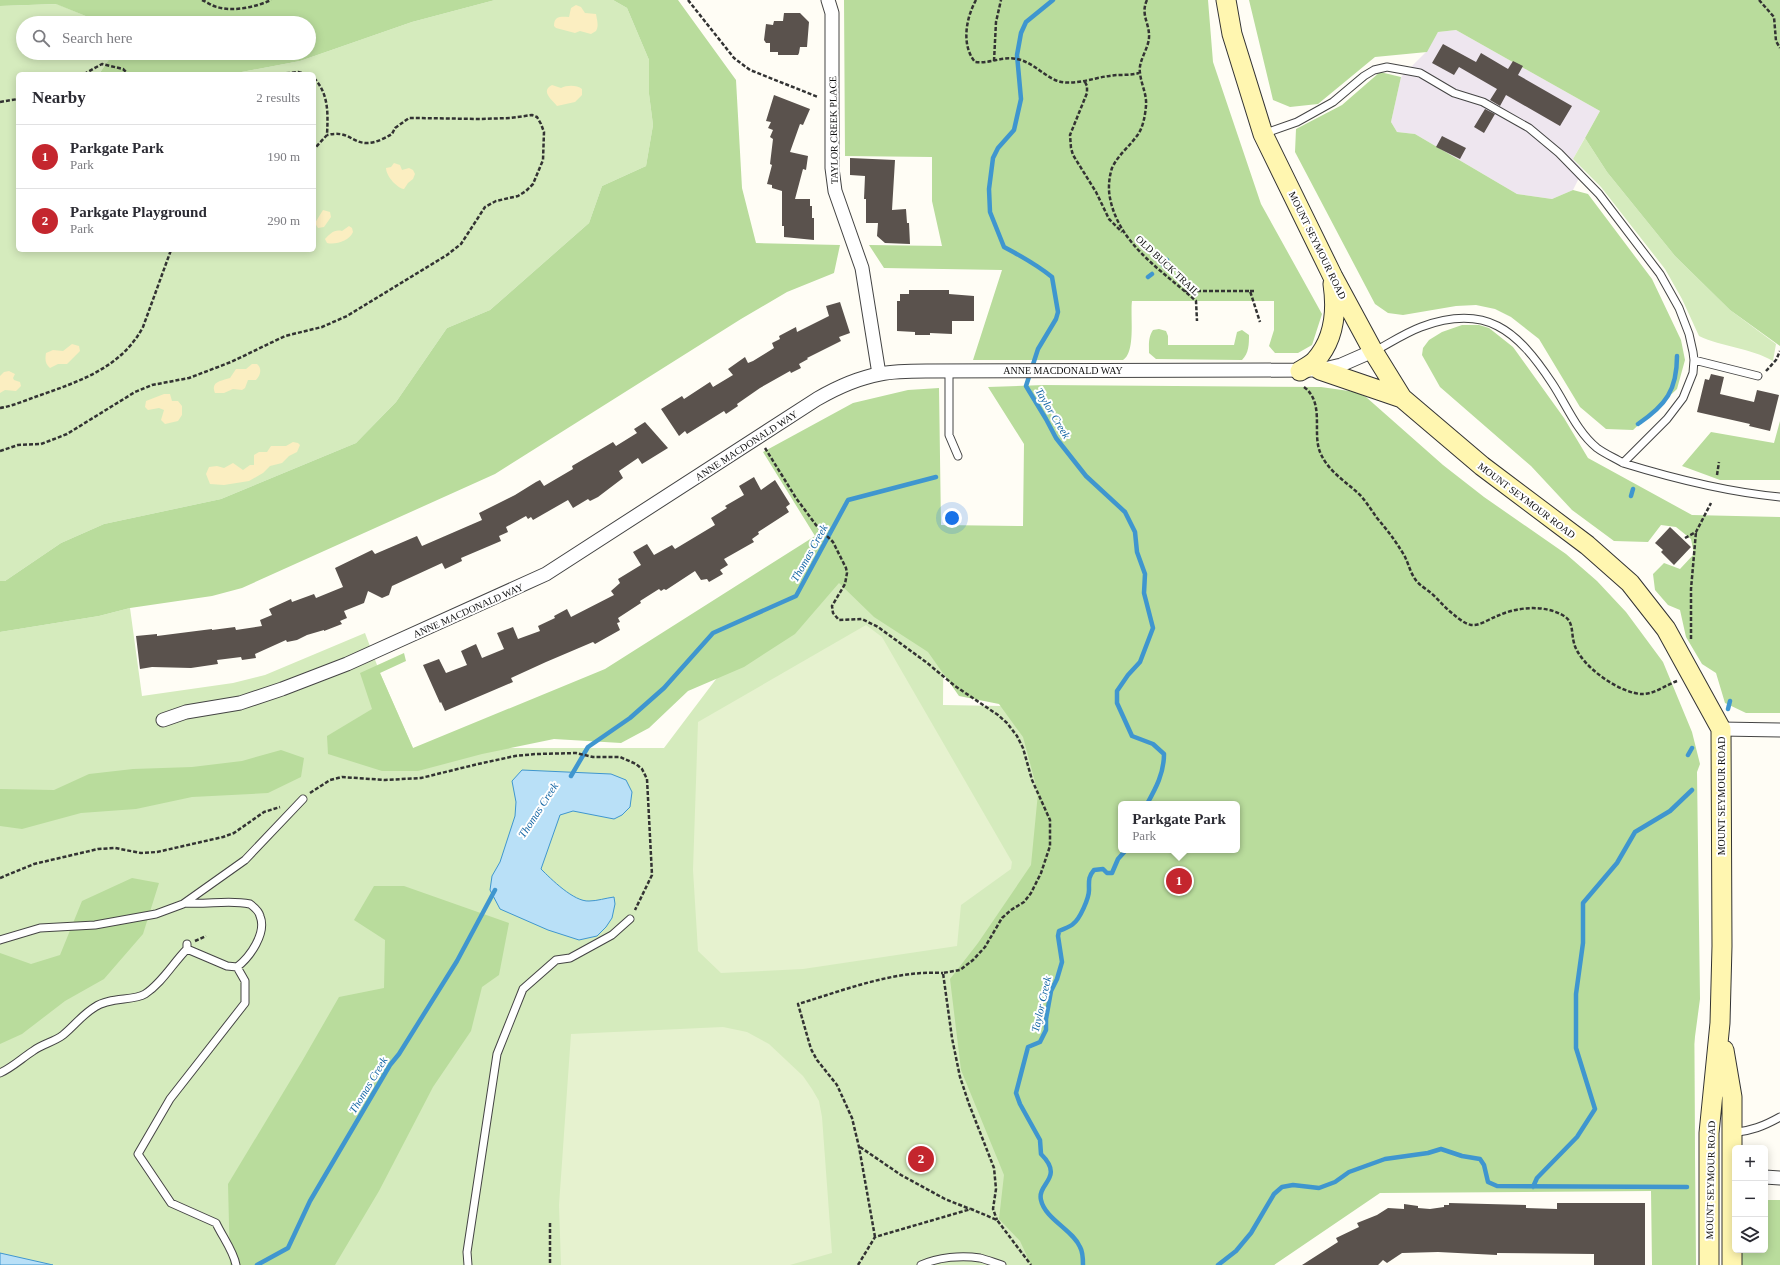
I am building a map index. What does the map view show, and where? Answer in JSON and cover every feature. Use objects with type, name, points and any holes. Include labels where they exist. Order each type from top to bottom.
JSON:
[{"type":"street","name":"TAYLOR CREEK PLACE","points":[[828,0],[832,13],[832,168],[835,191],[862,268],[879,374]]},
{"type":"street","name":"MOUNT SEYMOUR ROAD","points":[[1226,0],[1232,34],[1263,134],[1332,277],[1373,352],[1402,398],[1482,466],[1587,545],[1630,583],[1666,629],[1720,729],[1722,946],[1720,1023],[1709,1133],[1709,1265]]},
{"type":"street","points":[[1301,378],[1321,354],[1335,322],[1336,305],[1332,277]]},
{"type":"street","name":"ANNE MACDONALD WAY","points":[[163,720],[186,712],[240,703],[282,689],[347,664],[546,574],[824,395],[838,388],[879,374],[949,371],[1048,370],[1301,378],[1320,370],[1341,365],[1373,352]]},
{"type":"street","points":[[1320,370],[1402,398]]},
{"type":"street","points":[[1720,729],[1780,730]]},
{"type":"street","name":"MOUNT SEYMOUR ROAD","points":[[1720,1023],[1732,1097],[1732,1145]]},
{"type":"street","points":[[1709,1177],[1732,1177]]},
{"type":"street","points":[[1768,1177],[1780,1178]]},
{"type":"street","name":"MOUNT SEYMOUR ROAD","points":[[1732,1265],[1733,1181]]},
{"type":"lane","points":[[1263,134],[1297,122],[1333,102],[1364,76],[1381,68],[1387,67],[1420,73],[1454,93],[1483,102],[1529,128],[1559,153],[1599,194],[1660,274],[1679,308],[1689,334],[1694,360],[1693,373],[1683,398],[1663,424],[1624,463]]},
{"type":"lane","points":[[1373,352],[1421,327],[1448,320],[1475,318],[1488,321],[1500,326],[1514,336],[1551,382],[1584,434],[1597,447],[1624,463],[1674,479],[1780,497]]},
{"type":"lane","points":[[1694,360],[1758,376]]},
{"type":"lane","points":[[949,371],[949,435],[958,456]]},
{"type":"lane","points":[[0,940],[40,928],[95,925],[156,914],[186,903],[245,860],[303,799]]},
{"type":"lane","points":[[0,1073],[10,1069],[34,1050],[61,1036],[97,1005],[145,995],[167,973],[187,947],[227,966],[237,967],[242,963],[257,942],[260,935],[260,916],[256,909],[250,904],[230,900],[196,904],[186,903]]},
{"type":"lane","points":[[468,1265],[467,1252],[497,1054],[523,989],[556,960],[570,958],[612,935],[630,919]]},
{"type":"lane","points":[[236,1264],[235,1256],[224,1240],[216,1223],[171,1203],[138,1154],[170,1099],[245,1003],[245,981],[237,967]]},
{"type":"lane","points":[[1732,1133],[1763,1127],[1780,1116]]},
{"type":"lane","points":[[921,1265],[947,1258],[967,1257],[981,1258],[1002,1265]]},
{"type":"path","points":[[202,0],[217,7],[237,8],[258,6],[271,0]]},
{"type":"path","points":[[688,0],[734,58],[750,70],[832,102]]},
{"type":"path","points":[[976,0],[969,12],[966,31],[970,56],[975,62],[984,63],[1016,59],[1027,62],[1054,80],[1063,82],[1085,82],[1110,75],[1133,75],[1140,73]]},
{"type":"path","points":[[994,61],[996,22],[1001,0]]},
{"type":"path","name":"OLD BUCK TRAIL","points":[[1147,0],[1144,12],[1149,37],[1147,49],[1140,64],[1140,73],[1146,103],[1144,121],[1137,136],[1119,156],[1112,170],[1109,180],[1109,193],[1112,209],[1124,233],[1159,270],[1196,301],[1197,321]]},
{"type":"path","points":[[1759,0],[1774,17],[1776,41],[1780,48]]},
{"type":"path","points":[[88,72],[102,64],[123,69],[126,72]]},
{"type":"path","points":[[316,80],[321,85],[325,96],[328,117],[327,135],[316,148]]},
{"type":"path","points":[[1085,82],[1087,86],[1087,93],[1070,135],[1073,156],[1096,192],[1109,219],[1124,233]]},
{"type":"path","points":[[0,102],[16,99]]},
{"type":"path","points":[[0,451],[18,445],[41,444],[67,434],[135,392],[152,385],[189,378],[231,362],[285,336],[322,327],[347,316],[447,255],[461,244],[485,207],[496,201],[518,196],[526,191],[538,175],[545,148],[544,132],[541,124],[538,117],[532,115],[487,119],[409,118],[395,128],[392,134],[368,143],[359,142],[346,135],[337,133],[327,135]]},
{"type":"path","points":[[0,408],[100,372],[125,351],[137,339],[143,327],[170,252]]},
{"type":"path","points":[[1185,291],[1255,291]]},
{"type":"path","points":[[1250,291],[1260,322]]},
{"type":"path","points":[[1758,376],[1769,370],[1780,350]]},
{"type":"path","points":[[1301,378],[1309,390],[1316,406],[1318,423],[1317,442],[1320,453],[1329,467],[1361,496],[1392,535],[1415,579],[1465,623],[1471,625],[1479,624],[1498,615],[1526,608],[1554,610],[1570,622],[1573,631],[1573,643],[1577,651],[1606,681],[1621,690],[1634,694],[1655,692],[1691,676]]},
{"type":"path","points":[[757,438],[812,519],[830,538],[846,568],[847,578],[832,608],[838,619],[846,621],[862,619],[874,624],[906,646],[958,688],[998,714],[1017,736],[1024,751],[1032,780],[1050,820],[1050,846],[1041,873],[1031,893],[1024,902],[1011,910],[999,922],[985,947],[973,960],[960,970],[943,973],[917,972],[884,979],[798,1004],[811,1049],[817,1060],[837,1084],[842,1093],[852,1118],[859,1147],[875,1237],[858,1265]]},
{"type":"path","points":[[1717,475],[1719,462]]},
{"type":"path","points":[[1691,641],[1691,589],[1696,532],[1711,503]]},
{"type":"path","points":[[1685,538],[1696,532]]},
{"type":"path","points":[[0,878],[34,864],[98,849],[115,848],[141,853],[157,852],[223,837],[234,833],[264,812],[303,799],[330,780],[342,777],[385,780],[421,778],[515,756],[576,753],[593,757],[620,757],[636,764],[642,769],[646,779],[652,875],[630,919]]},
{"type":"path","points":[[943,973],[952,1038],[960,1077],[968,1104],[994,1168],[996,1189],[993,1209],[997,1220],[1031,1265]]},
{"type":"path","points":[[859,1147],[901,1175],[945,1199],[997,1220]]},
{"type":"path","points":[[875,1237],[885,1236],[909,1227],[971,1209]]},
{"type":"path","points":[[550,1223],[550,1265]]},
{"type":"shaded area","points":[[1456,30],[1600,111],[1573,159],[1583,170],[1573,190],[1552,199],[1517,194],[1415,134],[1397,132],[1391,122],[1401,77],[1426,52],[1438,32]]},
{"type":"green space","points":[[0,0],[495,0],[412,22],[316,55],[316,16],[86,16],[56,4],[0,6]]},
{"type":"green space","points":[[495,0],[613,0],[627,8],[649,60],[649,94],[653,125],[646,166],[602,186],[589,223],[490,310],[447,328],[396,402],[356,443],[221,499],[104,524],[61,543],[5,581],[0,581],[0,6],[57,4],[86,16],[16,16],[16,60],[109,60],[100,72],[16,72],[16,252],[316,252],[316,72],[242,72],[303,60],[316,60],[316,55],[412,22]]},
{"type":"green space","points":[[613,0],[678,0],[736,80],[742,188],[756,243],[840,245],[834,273],[787,292],[741,319],[495,474],[242,588],[212,596],[130,608],[99,616],[0,632],[0,581],[5,581],[61,543],[104,524],[221,499],[356,443],[396,402],[447,328],[490,310],[589,223],[602,186],[646,166],[653,125],[649,94],[649,60],[627,8]]},
{"type":"green space","points":[[844,0],[1208,0],[1213,62],[1261,204],[1322,314],[1312,345],[1298,353],[1275,353],[1269,346],[1274,330],[1274,301],[1132,301],[1132,333],[1130,349],[1127,356],[1123,360],[973,360],[1002,270],[884,268],[869,245],[942,246],[932,201],[932,157],[845,156]]},
{"type":"green space","points":[[1249,0],[1780,0],[1780,346],[1730,310],[1675,256],[1607,172],[1585,138],[1600,111],[1456,30],[1438,32],[1427,52],[1375,57],[1318,104],[1290,107],[1273,100]]},
{"type":"green space","points":[[109,60],[303,60],[242,72],[100,72]]},
{"type":"green space","points":[[1380,72],[1401,77],[1391,122],[1397,132],[1415,134],[1517,194],[1552,199],[1573,190],[1588,194],[1652,279],[1681,340],[1685,360],[1677,389],[1633,430],[1606,429],[1580,407],[1539,339],[1511,317],[1495,309],[1476,305],[1456,306],[1403,315],[1388,313],[1375,304],[1295,152],[1296,129],[1342,105]]},
{"type":"green space","points":[[1585,138],[1607,172],[1675,256],[1730,310],[1776,344],[1773,361],[1755,353],[1717,343],[1699,336],[1682,299],[1665,269],[1601,187],[1573,159]]},
{"type":"green space","points":[[1462,325],[1479,325],[1489,328],[1513,347],[1564,418],[1588,458],[1692,515],[1780,517],[1780,713],[1746,713],[1725,703],[1716,673],[1702,664],[1686,637],[1680,610],[1668,605],[1655,590],[1653,574],[1664,563],[1680,569],[1694,554],[1691,539],[1676,527],[1661,525],[1648,542],[1614,541],[1572,510],[1531,466],[1440,387],[1422,355],[1423,348],[1429,340],[1442,332]]},
{"type":"green space","points":[[1159,329],[1166,331],[1168,336],[1168,345],[1234,345],[1237,332],[1242,330],[1249,335],[1248,348],[1242,360],[1156,359],[1149,353],[1149,341],[1153,330]]},
{"type":"green space","points":[[1044,385],[1321,387],[1356,392],[1366,397],[1443,465],[1484,497],[1566,554],[1597,581],[1626,612],[1663,662],[1692,732],[1700,764],[1697,772],[1700,999],[1694,1044],[1696,1265],[1652,1265],[1651,1191],[1380,1193],[1274,1265],[1031,1265],[1020,1241],[999,1219],[1004,1175],[961,1070],[950,979],[978,943],[1031,865],[1038,793],[1023,737],[999,704],[959,696],[928,652],[874,617],[839,583],[795,634],[744,667],[688,691],[649,728],[621,743],[554,739],[482,754],[418,771],[382,771],[328,754],[327,736],[372,709],[360,673],[404,653],[406,661],[380,673],[413,748],[605,669],[815,536],[763,452],[853,403],[908,390],[939,388],[941,525],[1023,526],[1024,444],[988,387]]},
{"type":"green space","points":[[1780,421],[1780,480],[1720,480],[1682,466],[1711,432],[1774,443]]},
{"type":"green space","points":[[944,571],[943,705],[1494,715],[1694,786],[1695,1158],[1381,1160],[1274,1265],[0,1265],[0,632],[99,616],[130,608],[142,696],[233,683],[265,675],[365,633],[380,673],[413,748],[664,748],[793,577]]},
{"type":"green space","points":[[866,625],[882,637],[1012,862],[1011,869],[961,905],[957,946],[803,969],[721,973],[698,951],[693,870],[698,722]]},
{"type":"green space","points":[[281,750],[304,758],[301,777],[268,793],[192,797],[136,809],[81,813],[22,829],[0,826],[0,789],[54,790],[89,774],[133,769],[192,767],[242,761]]},
{"type":"green space","points":[[132,878],[159,883],[143,934],[104,979],[65,1001],[22,1034],[0,1044],[0,953],[31,964],[60,955],[82,901]]},
{"type":"green space","points":[[374,886],[404,886],[509,923],[499,975],[482,987],[471,1031],[433,1087],[379,1191],[335,1265],[230,1265],[228,1184],[339,997],[384,988],[385,940],[354,920]]},
{"type":"green space","points":[[723,1027],[747,1032],[769,1044],[803,1076],[819,1101],[822,1117],[832,1253],[790,1265],[561,1265],[559,1205],[571,1034]]},
{"type":"green space","points":[[1768,1200],[1780,1200],[1780,1265],[1741,1265],[1740,1253],[1768,1253]]},
{"type":"sand","points":[[576,5],[581,7],[585,13],[596,14],[598,25],[596,31],[591,34],[580,31],[575,33],[556,28],[554,26],[554,22],[557,18],[569,17],[571,8]]},
{"type":"sand","points":[[552,85],[561,88],[575,86],[582,89],[582,95],[575,102],[557,106],[547,93],[547,90]]},
{"type":"sand","points":[[394,163],[400,165],[402,170],[409,168],[413,170],[415,174],[413,179],[404,189],[392,181],[386,171],[386,168],[391,167]]},
{"type":"sand","points":[[323,210],[330,212],[331,217],[324,227],[318,228],[316,221]]},
{"type":"sand","points":[[349,226],[352,228],[353,232],[349,238],[338,243],[327,243],[325,239],[330,234],[334,231],[342,231]]},
{"type":"sand","points":[[72,344],[79,346],[80,351],[67,364],[58,364],[50,368],[47,365],[46,353],[53,350],[63,351]]},
{"type":"sand","points":[[252,364],[257,364],[260,370],[259,376],[256,380],[248,380],[245,388],[242,390],[233,389],[224,393],[215,393],[215,384],[230,378],[236,369],[246,369]]},
{"type":"sand","points":[[9,371],[15,374],[13,378],[14,380],[20,382],[21,386],[16,391],[5,390],[0,393],[0,376],[4,372]]},
{"type":"sand","points":[[164,394],[170,394],[172,401],[178,401],[182,406],[182,415],[178,421],[165,424],[161,420],[164,410],[159,408],[148,410],[145,407],[146,401]]},
{"type":"sand","points":[[293,442],[300,445],[297,452],[289,456],[282,463],[270,466],[263,473],[249,481],[224,485],[210,484],[206,474],[209,467],[217,466],[224,468],[233,463],[243,470],[250,465],[254,465],[254,455],[259,452],[267,452],[271,446],[286,446]]},
{"type":"water","points":[[522,770],[611,774],[626,780],[632,792],[630,807],[622,815],[614,819],[573,811],[560,815],[541,869],[563,889],[577,898],[592,901],[614,897],[615,904],[612,918],[597,936],[579,940],[548,930],[500,909],[490,890],[492,876],[500,862],[515,816],[516,802],[512,781]]},
{"type":"water","points":[[0,1253],[53,1265],[0,1265]]},
{"type":"building","points":[[784,13],[800,13],[809,22],[807,47],[800,47],[798,55],[778,55],[778,52],[770,52],[770,43],[766,43],[764,40],[766,24],[773,25],[774,21],[783,21]]},
{"type":"building","points":[[1443,44],[1476,62],[1481,53],[1508,69],[1513,61],[1523,66],[1518,75],[1572,106],[1560,126],[1506,95],[1500,106],[1490,100],[1497,89],[1459,67],[1454,75],[1432,63]]},
{"type":"building","points":[[774,95],[810,109],[803,125],[800,124],[790,152],[808,156],[806,170],[803,169],[795,199],[810,199],[810,206],[812,206],[812,218],[814,218],[814,240],[784,237],[784,226],[782,226],[782,191],[772,188],[772,185],[767,184],[772,165],[770,164],[773,139],[770,137],[773,130],[768,128],[771,122],[766,121]]},
{"type":"building","points":[[1485,109],[1495,114],[1484,133],[1474,127]]},
{"type":"building","points":[[1442,136],[1466,148],[1460,159],[1436,147]]},
{"type":"building","points":[[850,158],[895,160],[892,210],[906,209],[907,223],[909,223],[910,244],[885,243],[877,236],[878,223],[866,223],[866,199],[864,199],[865,176],[850,175]]},
{"type":"building","points":[[909,290],[949,290],[949,294],[974,296],[974,321],[952,321],[952,334],[930,333],[930,335],[915,335],[915,332],[897,331],[897,301],[900,301],[900,294],[909,294]]},
{"type":"building","points":[[840,302],[850,333],[839,337],[841,341],[807,358],[808,359],[799,364],[801,368],[791,373],[790,371],[760,388],[737,404],[738,406],[726,414],[724,411],[687,434],[685,431],[679,436],[661,409],[682,396],[684,399],[710,382],[713,387],[733,375],[728,369],[745,357],[748,363],[753,361],[774,348],[772,343],[780,339],[779,336],[796,327],[797,332],[829,316],[826,306]]},
{"type":"building","points":[[1711,374],[1724,377],[1720,394],[1754,402],[1757,390],[1779,395],[1770,431],[1749,426],[1750,424],[1697,412],[1705,379],[1709,380]]},
{"type":"building","points":[[645,422],[668,448],[642,464],[638,458],[619,471],[623,478],[598,497],[590,501],[588,499],[573,508],[568,500],[533,520],[531,517],[528,519],[526,516],[506,527],[508,532],[499,536],[501,541],[461,558],[462,561],[445,569],[442,563],[392,586],[389,595],[382,598],[368,591],[364,603],[344,611],[347,618],[340,621],[342,624],[324,631],[307,635],[297,640],[287,642],[286,640],[255,654],[256,658],[242,660],[241,657],[217,660],[218,664],[191,668],[152,667],[140,669],[136,636],[157,634],[157,636],[235,627],[236,630],[262,626],[260,620],[272,615],[269,609],[291,599],[292,602],[314,594],[316,598],[343,587],[335,568],[372,550],[375,554],[417,536],[422,546],[482,520],[479,513],[515,495],[540,480],[544,486],[573,469],[572,466],[613,442],[616,446],[637,433],[634,429]]},
{"type":"building","points":[[754,477],[761,490],[775,480],[790,504],[786,507],[789,512],[758,532],[759,534],[752,539],[754,542],[724,559],[728,565],[720,570],[723,574],[709,582],[707,579],[701,580],[695,571],[666,590],[664,589],[661,591],[659,589],[640,601],[641,603],[618,618],[620,622],[617,623],[620,630],[595,644],[593,642],[546,662],[511,678],[513,682],[445,711],[423,665],[439,659],[446,673],[467,665],[461,651],[476,644],[482,658],[504,649],[497,633],[513,627],[518,639],[540,631],[538,626],[555,618],[554,616],[567,609],[571,617],[614,595],[611,591],[620,583],[618,579],[641,565],[633,552],[647,544],[654,555],[672,545],[675,549],[715,525],[711,518],[727,508],[725,506],[744,495],[739,486]]},
{"type":"building","points":[[1670,527],[1691,547],[1674,565],[1661,552],[1663,550],[1655,543]]},
{"type":"building","points":[[1449,1203],[1526,1205],[1526,1208],[1557,1209],[1557,1203],[1645,1203],[1645,1265],[1594,1265],[1594,1254],[1497,1253],[1497,1255],[1438,1252],[1402,1253],[1387,1263],[1383,1260],[1378,1265],[1302,1265],[1338,1242],[1336,1238],[1359,1227],[1357,1223],[1377,1215],[1388,1208],[1404,1209],[1404,1204],[1418,1206],[1418,1208],[1430,1209],[1444,1207],[1444,1205],[1449,1205]]},
{"type":"waterway","name":"Taylor Creek","points":[[1053,0],[1026,22],[1021,33],[1017,55],[1021,99],[1014,130],[998,148],[993,158],[989,189],[990,212],[1004,247],[1029,261],[1052,277],[1058,312],[1056,319],[1038,349],[1026,386],[1056,438],[1086,476],[1125,512],[1135,532],[1137,552],[1145,574],[1144,593],[1153,628],[1140,662],[1128,675],[1117,691],[1117,703],[1132,736],[1153,744],[1164,754],[1163,768],[1148,801]]},
{"type":"waterway","points":[[1163,265],[1167,260]]},
{"type":"waterway","points":[[1148,277],[1152,274]]},
{"type":"waterway","points":[[1638,424],[1656,410],[1668,396],[1675,378],[1677,356]]},
{"type":"waterway","name":"Thomas Creek","points":[[571,776],[588,747],[630,718],[664,688],[713,633],[796,596],[848,500],[936,477]]},
{"type":"waterway","points":[[1631,496],[1633,489]]},
{"type":"waterway","points":[[1728,709],[1730,701]]},
{"type":"waterway","points":[[1688,755],[1692,748]]},
{"type":"waterway","points":[[1533,1187],[1537,1178],[1577,1137],[1595,1109],[1576,1048],[1576,994],[1583,943],[1583,903],[1617,863],[1635,832],[1670,811],[1692,790]]},
{"type":"waterway","name":"Taylor Creek","points":[[1083,1265],[1082,1251],[1080,1247],[1072,1235],[1048,1213],[1041,1200],[1041,1194],[1048,1180],[1051,1169],[1048,1162],[1041,1154],[1040,1140],[1020,1104],[1016,1093],[1028,1047],[1040,1042],[1046,1030],[1046,1019],[1051,991],[1057,979],[1062,962],[1058,936],[1059,931],[1072,925],[1081,913],[1089,894],[1089,882],[1092,872],[1094,870],[1103,869],[1107,873],[1112,873],[1118,859],[1123,853]]},
{"type":"waterway","name":"Thomas Creek","points":[[257,1265],[288,1248],[310,1201],[390,1065],[399,1054],[457,961],[495,890]]},
{"type":"waterway","points":[[1218,1265],[1236,1251],[1251,1233],[1274,1194],[1282,1187],[1293,1185],[1319,1188],[1335,1182],[1349,1172],[1385,1159],[1428,1153],[1441,1149],[1462,1156],[1480,1159],[1484,1165],[1488,1182],[1497,1186],[1687,1187]]},
{"type":"place","name":"Parkgate Park","points":[[1179,881]]},
{"type":"place","name":"Parkgate Playground","points":[[921,1159]]}]
